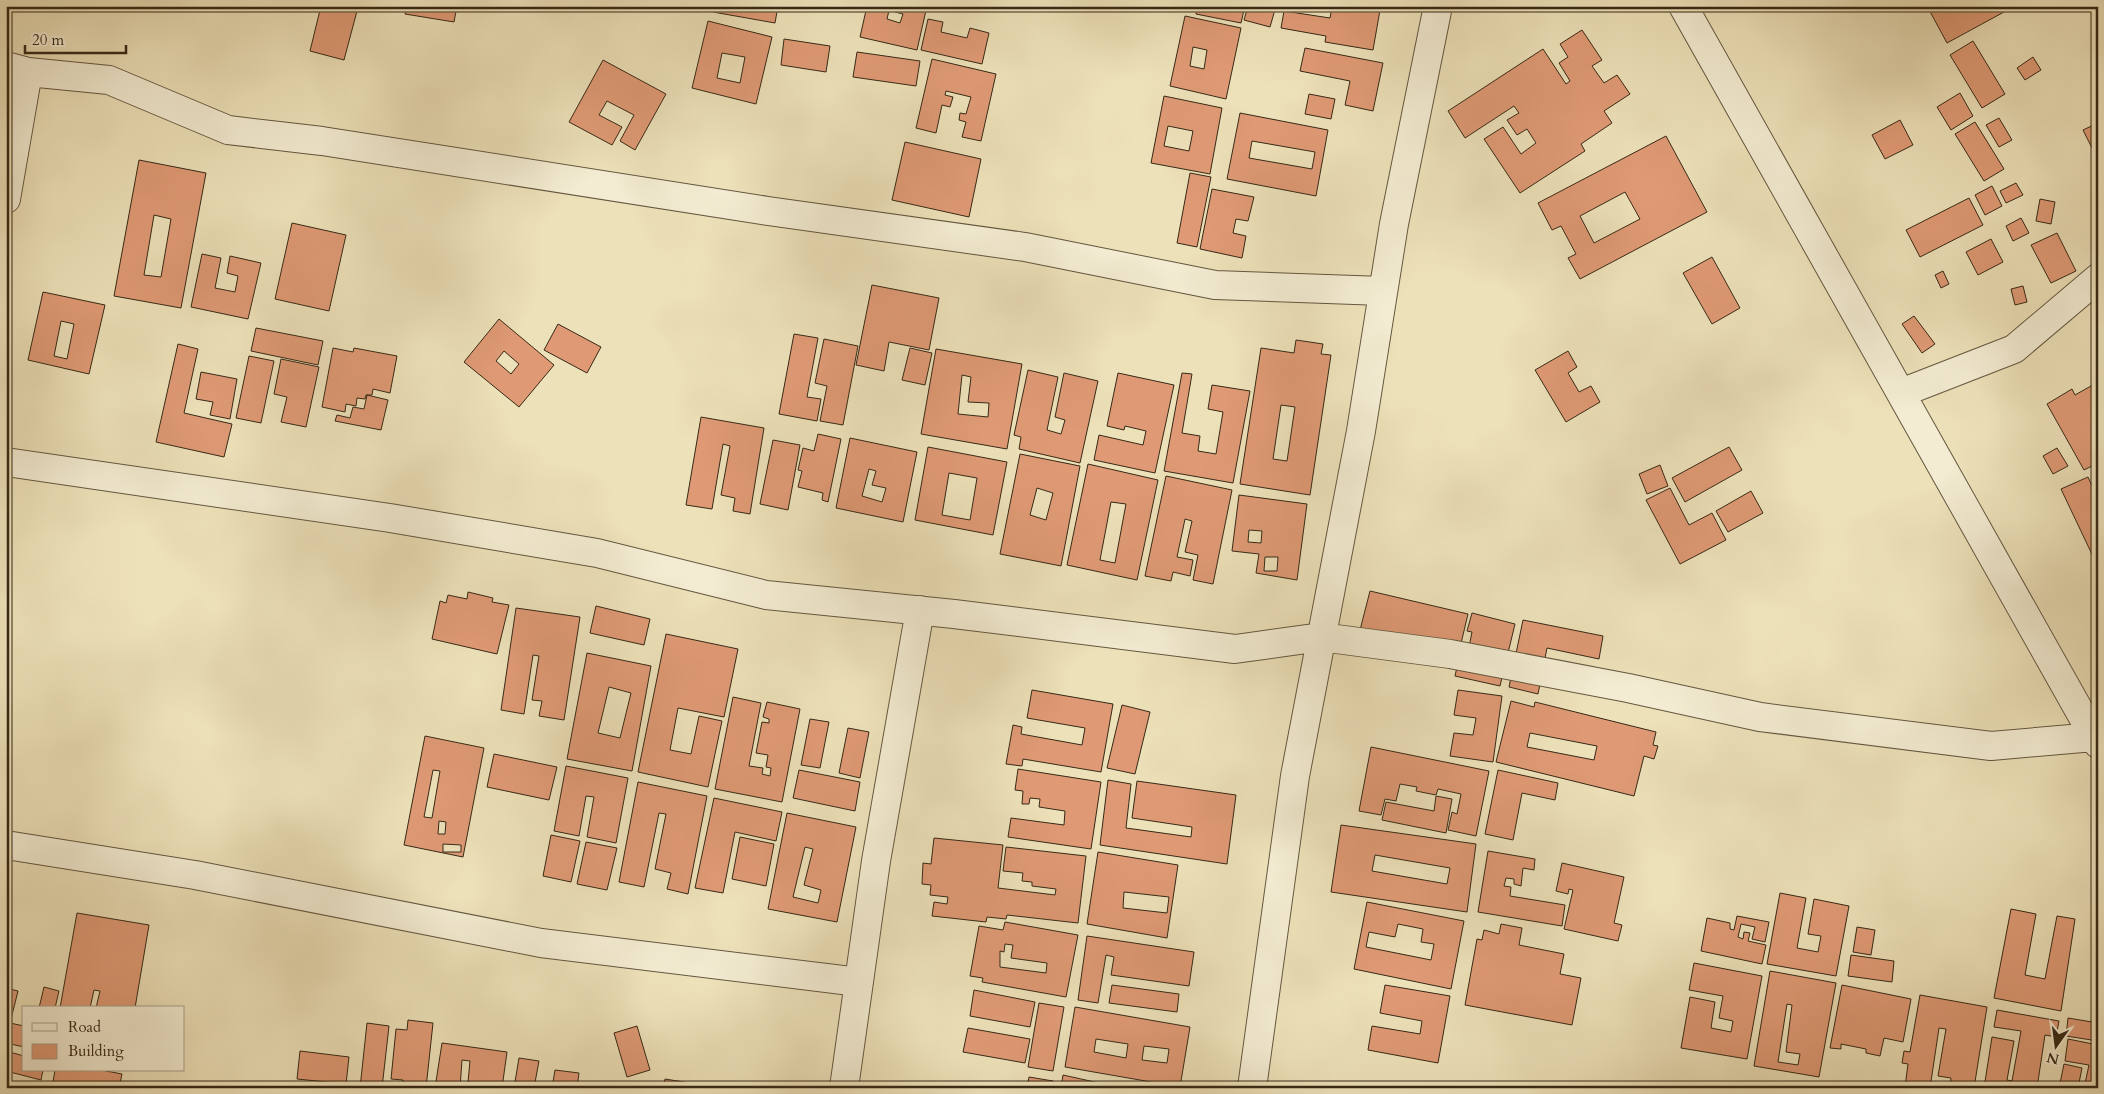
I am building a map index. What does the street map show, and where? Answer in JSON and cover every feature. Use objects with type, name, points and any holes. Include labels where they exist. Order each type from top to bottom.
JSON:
[{"type":"street","points":[[1252,1088],[1295,776],[1361,431],[1394,224],[1438,6]]},
{"type":"street","points":[[6,462],[380,516],[597,552],[766,595],[920,610],[1235,649],[1321,637],[1450,654],[1628,688],[1779,720],[1991,746],[2096,741],[1683,6]]},
{"type":"street","points":[[6,199],[17,69],[109,80],[228,130],[322,141],[768,211],[1025,247],[1215,285],[1383,291]]},
{"type":"street","points":[[1901,393],[2014,349],[2098,278]]},
{"type":"street","points":[[844,1088],[876,862],[920,610]]},
{"type":"street","points":[[6,845],[195,875],[541,943],[859,982]]},
{"type":"building","points":[[321,6],[337,6],[357,11],[344,60],[310,51]]},
{"type":"building","points":[[407,6],[457,6],[454,22],[405,14]]},
{"type":"building","points":[[669,6],[698,6],[697,12]]},
{"type":"building","points":[[714,6],[778,6],[775,23],[713,12]]},
{"type":"building","points":[[867,6],[890,6],[887,19],[900,23],[903,14],[895,12],[897,6],[927,6],[917,50],[860,37]]},
{"type":"building","points":[[1197,6],[1245,6],[1241,23],[1196,14]]},
{"type":"building","points":[[1248,6],[1276,6],[1270,27],[1244,20]]},
{"type":"building","points":[[1328,6],[1378,6],[1377,9],[1380,10],[1373,50],[1325,42],[1326,36],[1281,28],[1284,11],[1330,18],[1332,7]]},
{"type":"building","points":[[1927,6],[1954,6],[1955,8],[1958,6],[2015,6],[1947,43]]},
{"type":"building","points":[[1185,16],[1241,28],[1226,99],[1170,86]],"holes":[[[1193,47],[1207,50],[1204,69],[1190,66]]]},
{"type":"building","points":[[928,19],[943,22],[941,32],[967,38],[970,28],[989,33],[982,64],[921,50]]},
{"type":"building","points":[[708,21],[772,37],[756,104],[692,88]],"holes":[[[722,53],[745,57],[740,83],[717,78]]]},
{"type":"building","points":[[1582,30],[1602,60],[1592,66],[1604,83],[1617,75],[1630,94],[1604,111],[1612,123],[1581,144],[1585,151],[1520,193],[1484,139],[1503,127],[1521,154],[1536,143],[1527,129],[1517,135],[1507,120],[1519,113],[1514,106],[1465,138],[1448,111],[1543,49],[1566,84],[1570,81],[1559,63],[1568,57],[1560,44]]},
{"type":"building","points":[[784,39],[830,46],[826,72],[781,65]]},
{"type":"building","points":[[1973,41],[2005,94],[1982,108],[1950,55]]},
{"type":"building","points":[[1305,48],[1383,63],[1373,111],[1345,105],[1350,81],[1300,71]]},
{"type":"building","points":[[857,52],[920,61],[916,86],[853,77]]},
{"type":"building","points":[[2033,57],[2041,70],[2025,80],[2017,68]]},
{"type":"building","points":[[932,59],[996,74],[981,141],[962,137],[966,122],[959,120],[960,113],[966,114],[971,97],[946,91],[945,95],[953,97],[950,107],[942,105],[936,133],[916,128]]},
{"type":"building","points":[[603,60],[666,94],[635,150],[620,141],[634,115],[607,101],[599,115],[622,127],[612,145],[569,122]]},
{"type":"building","points":[[1960,93],[1973,116],[1951,130],[1937,107]]},
{"type":"building","points":[[1309,94],[1335,99],[1331,119],[1305,114]]},
{"type":"building","points":[[1164,96],[1222,108],[1210,174],[1151,163]],"holes":[[[1168,126],[1193,131],[1189,151],[1164,146]]]},
{"type":"building","points":[[1240,113],[1328,130],[1316,196],[1227,179]],"holes":[[[1252,141],[1315,152],[1312,169],[1249,158]]]},
{"type":"building","points":[[1999,118],[2012,140],[1999,147],[1986,125]]},
{"type":"building","points":[[1900,120],[1913,145],[1885,159],[1872,135]]},
{"type":"building","points":[[1975,122],[2004,169],[1984,181],[1955,134]]},
{"type":"building","points":[[2098,123],[2098,147],[2093,150],[2083,130]]},
{"type":"building","points":[[1666,136],[1707,212],[1580,279],[1568,258],[1576,254],[1561,226],[1552,230],[1538,203]],"holes":[[[1625,192],[1640,219],[1594,243],[1580,216]]]},
{"type":"building","points":[[905,142],[981,159],[969,217],[892,200]]},
{"type":"building","points":[[139,160],[206,173],[181,308],[114,296]],"holes":[[[154,215],[171,219],[161,277],[144,275]]]},
{"type":"building","points":[[1190,173],[1211,177],[1197,247],[1177,243]]},
{"type":"building","points":[[2016,183],[2023,195],[2006,203],[2000,191]]},
{"type":"building","points":[[1992,186],[2002,206],[1985,215],[1975,195]]},
{"type":"building","points":[[1212,189],[1254,197],[1248,221],[1236,219],[1233,233],[1246,236],[1242,258],[1200,249]]},
{"type":"building","points":[[1969,198],[1983,225],[1920,257],[1906,230]]},
{"type":"building","points":[[2040,199],[2055,202],[2051,224],[2036,221]]},
{"type":"building","points":[[2021,218],[2029,233],[2013,241],[2006,226]]},
{"type":"building","points":[[292,223],[346,235],[329,311],[275,299]]},
{"type":"building","points":[[2057,233],[2076,271],[2051,283],[2031,245]]},
{"type":"building","points":[[1991,239],[2003,262],[1978,275],[1966,252]]},
{"type":"building","points":[[202,254],[221,258],[215,288],[235,292],[238,276],[227,273],[230,256],[261,263],[248,319],[191,307]]},
{"type":"building","points":[[1712,257],[1740,308],[1712,324],[1683,273]]},
{"type":"building","points":[[1943,271],[1949,284],[1941,288],[1935,275]]},
{"type":"building","points":[[872,285],[939,298],[929,350],[889,342],[884,371],[856,365]]},
{"type":"building","points":[[2023,286],[2027,302],[2015,305],[2011,289]]},
{"type":"building","points":[[43,292],[105,305],[89,374],[28,360]],"holes":[[[61,321],[74,324],[67,359],[54,356]]]},
{"type":"building","points":[[1914,316],[1935,344],[1922,353],[1902,324]]},
{"type":"building","points":[[499,319],[554,365],[519,407],[464,362]],"holes":[[[504,351],[519,364],[511,374],[496,361]]]},
{"type":"building","points":[[558,324],[601,347],[587,373],[544,350]]},
{"type":"building","points":[[256,328],[323,341],[318,365],[251,351]]},
{"type":"building","points":[[794,334],[818,338],[807,397],[821,399],[817,421],[779,414]]},
{"type":"building","points":[[824,339],[858,346],[843,425],[820,421],[827,386],[815,383]]},
{"type":"building","points":[[1296,340],[1323,344],[1321,354],[1331,355],[1310,495],[1240,484],[1261,348],[1294,353]],"holes":[[[1281,405],[1295,407],[1287,461],[1273,459]]]},
{"type":"building","points":[[178,344],[198,349],[184,413],[232,424],[224,457],[156,442]]},
{"type":"building","points":[[333,348],[353,352],[354,348],[397,356],[390,393],[373,389],[372,395],[366,395],[365,399],[357,398],[356,406],[346,404],[345,412],[322,407]]},
{"type":"building","points":[[910,348],[932,353],[925,385],[902,380]]},
{"type":"building","points":[[936,349],[1022,364],[1007,449],[921,434]],"holes":[[[962,375],[971,377],[968,402],[989,403],[988,417],[958,414]]]},
{"type":"building","points":[[1568,351],[1577,367],[1568,373],[1579,392],[1591,386],[1600,402],[1566,422],[1535,370]]},
{"type":"building","points":[[249,356],[274,361],[261,423],[236,418]]},
{"type":"building","points":[[281,359],[319,367],[306,427],[281,422],[287,397],[274,394]]},
{"type":"building","points":[[1028,370],[1058,377],[1047,430],[1061,434],[1065,420],[1055,417],[1064,373],[1098,381],[1080,463],[1019,449],[1021,437],[1014,435]]},
{"type":"building","points":[[201,372],[237,379],[230,419],[210,415],[213,402],[196,399]]},
{"type":"building","points":[[1118,373],[1174,385],[1155,473],[1094,460],[1099,435],[1143,445],[1146,431],[1125,426],[1124,430],[1107,426]]},
{"type":"building","points":[[1182,373],[1192,374],[1182,433],[1200,436],[1198,451],[1216,454],[1223,412],[1208,409],[1212,385],[1250,391],[1233,483],[1164,471]]},
{"type":"building","points":[[2098,382],[2098,463],[2084,470],[2047,404],[2072,389],[2075,395]]},
{"type":"building","points":[[367,395],[388,400],[381,430],[335,421],[337,415],[350,418],[353,407],[364,409]]},
{"type":"building","points":[[701,417],[764,428],[750,514],[733,511],[735,498],[721,495],[730,446],[723,444],[712,509],[686,505]]},
{"type":"building","points":[[818,434],[841,439],[828,502],[822,500],[823,493],[798,487],[802,471],[798,470],[803,448],[814,451]]},
{"type":"building","points":[[850,438],[917,452],[903,522],[836,508]],"holes":[[[869,469],[876,471],[872,485],[886,488],[882,502],[862,496]]]},
{"type":"building","points":[[773,440],[800,445],[788,510],[760,504]]},
{"type":"building","points":[[928,447],[1007,462],[993,535],[915,520]],"holes":[[[949,473],[977,478],[970,520],[942,515]]]},
{"type":"building","points":[[1729,447],[1742,470],[1685,502],[1672,478]]},
{"type":"building","points":[[2057,448],[2068,466],[2053,474],[2043,456]]},
{"type":"building","points":[[1020,454],[1080,466],[1061,566],[1000,554]],"holes":[[[1037,488],[1053,493],[1046,520],[1030,515]]]},
{"type":"building","points":[[1088,464],[1158,480],[1137,580],[1067,565]],"holes":[[[1111,502],[1126,504],[1115,563],[1100,560]]]},
{"type":"building","points":[[1660,465],[1668,486],[1647,494],[1639,474]]},
{"type":"building","points":[[1166,476],[1232,490],[1213,584],[1193,580],[1198,555],[1185,552],[1192,521],[1185,519],[1177,557],[1193,560],[1190,576],[1173,572],[1171,581],[1145,576]]},
{"type":"building","points":[[2088,477],[2098,499],[2098,567],[2061,489]]},
{"type":"building","points":[[1670,488],[1689,525],[1712,513],[1726,540],[1680,564],[1646,500]]},
{"type":"building","points":[[1751,491],[1763,513],[1728,532],[1716,511]]},
{"type":"building","points":[[1239,495],[1307,504],[1297,580],[1256,573],[1259,554],[1232,551]],"holes":[[[1249,530],[1262,531],[1261,543],[1248,542]],[[1265,557],[1278,557],[1277,571],[1264,571]]]},
{"type":"building","points":[[1370,591],[1468,614],[1458,656],[1359,634]]},
{"type":"building","points":[[468,592],[493,598],[492,602],[509,605],[497,654],[432,639],[440,601],[446,603],[448,595],[467,599]]},
{"type":"building","points":[[596,606],[650,619],[644,645],[590,633]]},
{"type":"building","points":[[516,608],[580,617],[564,720],[539,716],[542,701],[532,700],[539,656],[533,655],[524,714],[501,710]]},
{"type":"building","points":[[1472,613],[1515,624],[1500,686],[1455,676],[1459,658],[1469,647],[1472,632],[1467,631]]},
{"type":"building","points":[[1523,620],[1603,636],[1599,659],[1547,648],[1538,694],[1509,687]]},
{"type":"building","points":[[666,634],[738,649],[724,717],[678,708],[670,750],[691,754],[699,716],[722,721],[708,787],[638,772]]},
{"type":"building","points":[[587,653],[651,666],[632,771],[567,759]],"holes":[[[609,687],[631,693],[620,738],[598,733]]]},
{"type":"building","points":[[1032,690],[1113,704],[1101,772],[1023,759],[1022,766],[1006,764],[1013,725],[1022,727],[1021,734],[1082,745],[1085,728],[1027,718]]},
{"type":"building","points":[[1458,690],[1502,696],[1493,762],[1450,756],[1454,733],[1473,735],[1476,718],[1454,715]]},
{"type":"building","points":[[733,697],[761,703],[749,766],[763,768],[762,774],[770,776],[771,768],[766,767],[768,755],[756,753],[762,722],[769,723],[769,719],[763,717],[767,702],[800,709],[782,802],[715,789]]},
{"type":"building","points":[[1511,701],[1534,707],[1535,702],[1656,732],[1653,745],[1658,746],[1654,759],[1644,756],[1634,796],[1496,762]],"holes":[[[1530,733],[1597,746],[1594,760],[1527,747]]]},
{"type":"building","points":[[1122,705],[1150,712],[1135,774],[1107,768]]},
{"type":"building","points":[[810,719],[829,722],[820,768],[801,765]]},
{"type":"building","points":[[848,728],[869,732],[860,778],[839,773]]},
{"type":"building","points":[[425,736],[484,748],[463,857],[404,845]],"holes":[[[433,770],[440,771],[432,818],[424,817]],[[439,821],[446,822],[445,834],[438,834]],[[443,844],[461,845],[461,852],[443,852]]]},
{"type":"building","points":[[1371,747],[1489,771],[1476,836],[1448,830],[1452,812],[1457,814],[1461,794],[1438,789],[1436,795],[1416,791],[1417,787],[1400,784],[1396,801],[1385,799],[1381,815],[1359,811]]},
{"type":"building","points":[[494,754],[557,767],[549,800],[487,787]]},
{"type":"building","points":[[566,766],[628,778],[616,843],[587,837],[594,797],[586,796],[579,836],[554,831]]},
{"type":"building","points":[[1018,769],[1101,782],[1091,849],[1008,837],[1011,818],[1064,825],[1065,811],[1039,807],[1040,799],[1030,798],[1029,804],[1022,804],[1023,791],[1015,790]]},
{"type":"building","points":[[799,770],[860,782],[855,811],[793,798]]},
{"type":"building","points":[[1498,770],[1558,783],[1555,800],[1522,793],[1513,840],[1485,834]]},
{"type":"building","points":[[1108,780],[1131,784],[1126,828],[1191,837],[1192,827],[1132,818],[1137,781],[1236,795],[1227,864],[1100,845]]},
{"type":"building","points":[[638,782],[707,796],[688,894],[667,889],[671,873],[655,869],[666,814],[659,813],[644,887],[619,882]]},
{"type":"building","points":[[1436,796],[1452,799],[1446,833],[1382,820],[1386,802],[1434,811]]},
{"type":"building","points":[[714,798],[782,812],[776,841],[735,832],[723,893],[695,888]]},
{"type":"building","points":[[787,813],[856,827],[837,922],[768,909]],"holes":[[[805,847],[813,849],[804,885],[821,890],[818,903],[793,897]]]},
{"type":"building","points":[[1341,825],[1476,844],[1467,912],[1331,892]],"holes":[[[1375,855],[1450,868],[1447,884],[1372,871]]]},
{"type":"building","points":[[551,835],[580,841],[571,882],[543,876]]},
{"type":"building","points":[[740,837],[774,844],[766,886],[732,879]]},
{"type":"building","points":[[934,838],[1003,845],[998,888],[1055,895],[1056,889],[1032,886],[1032,882],[1022,881],[1023,873],[1003,871],[1006,847],[1086,856],[1078,923],[1007,915],[1006,919],[987,917],[986,922],[932,916],[934,902],[947,904],[948,897],[930,895],[931,885],[922,884],[923,863],[931,864]]},
{"type":"building","points":[[586,842],[617,848],[607,890],[577,884]]},
{"type":"building","points":[[1488,851],[1535,859],[1534,870],[1523,868],[1521,886],[1514,884],[1514,879],[1506,878],[1504,886],[1511,887],[1510,896],[1565,905],[1562,926],[1478,912]]},
{"type":"building","points":[[1098,852],[1178,865],[1167,938],[1087,924]],"holes":[[[1124,892],[1169,897],[1167,913],[1123,908]]]},
{"type":"building","points":[[1562,863],[1624,877],[1614,923],[1622,925],[1618,941],[1564,929],[1573,890],[1569,889],[1568,894],[1556,891]]},
{"type":"building","points":[[1780,893],[1806,898],[1797,948],[1818,952],[1821,936],[1808,934],[1814,899],[1849,906],[1836,976],[1767,964]]},
{"type":"building","points":[[1367,902],[1464,921],[1451,989],[1354,969]],"holes":[[[1398,924],[1423,929],[1421,942],[1434,944],[1431,960],[1366,947],[1369,932],[1395,937]]]},
{"type":"building","points":[[2011,909],[2036,914],[2025,975],[2045,979],[2057,916],[2075,919],[2061,1011],[1994,998]]},
{"type":"building","points":[[77,913],[149,925],[135,1006],[96,1006],[100,991],[94,990],[90,1006],[60,1006]]},
{"type":"building","points":[[1737,916],[1769,922],[1765,942],[1752,939],[1755,927],[1741,924],[1738,937],[1743,939],[1744,932],[1750,933],[1748,941],[1766,945],[1762,964],[1701,951],[1707,918],[1730,923],[1730,929],[1734,930]]},
{"type":"building","points":[[1005,922],[1078,935],[1066,997],[982,982],[983,978],[970,976],[979,926],[1003,930]],"holes":[[[1005,944],[1013,945],[1011,958],[1047,963],[1046,973],[1000,967],[1000,951],[1004,952]]]},
{"type":"building","points":[[1501,924],[1522,928],[1519,945],[1564,954],[1560,974],[1581,978],[1572,1025],[1465,1005],[1477,939],[1482,940],[1484,930],[1499,934]]},
{"type":"building","points":[[1857,927],[1875,930],[1871,955],[1853,952]]},
{"type":"building","points":[[1087,936],[1194,952],[1189,986],[1111,975],[1114,957],[1106,955],[1098,1003],[1078,1000]]},
{"type":"building","points":[[1851,955],[1894,961],[1892,982],[1848,976]]},
{"type":"building","points":[[1694,963],[1762,976],[1747,1059],[1681,1048],[1690,997],[1715,1002],[1711,1028],[1731,1032],[1733,1021],[1719,1018],[1723,996],[1689,990]]},
{"type":"building","points":[[1770,971],[1836,983],[1819,1077],[1754,1066]],"holes":[[[1787,1004],[1792,1005],[1786,1052],[1800,1054],[1798,1065],[1778,1062]]]},
{"type":"building","points":[[1112,985],[1179,994],[1177,1012],[1109,1003]]},
{"type":"building","points":[[1385,985],[1450,996],[1438,1063],[1368,1050],[1372,1026],[1420,1034],[1422,1021],[1380,1013]]},
{"type":"building","points":[[1842,985],[1911,999],[1903,1042],[1884,1038],[1880,1056],[1866,1053],[1866,1049],[1841,1044],[1841,1049],[1830,1048]]},
{"type":"building","points":[[44,987],[59,991],[55,1006],[39,1006]]},
{"type":"building","points":[[6,988],[18,991],[10,1023],[22,1026],[22,1047],[6,1043]]},
{"type":"building","points":[[974,990],[1035,1002],[1030,1027],[970,1016]]},
{"type":"building","points":[[1920,995],[1987,1007],[1974,1088],[1950,1088],[1951,1078],[1938,1076],[1946,1029],[1939,1028],[1930,1088],[1905,1087],[1908,1064],[1902,1063],[1904,1051],[1910,1052]]},
{"type":"building","points":[[1039,1003],[1064,1007],[1053,1071],[1028,1067]]},
{"type":"building","points":[[1075,1007],[1190,1027],[1180,1087],[1065,1067]],"holes":[[[1096,1039],[1128,1044],[1126,1058],[1094,1052]],[[1144,1046],[1169,1049],[1167,1063],[1142,1060]]]},
{"type":"building","points":[[1997,1010],[2059,1021],[2056,1037],[2045,1035],[2037,1088],[1984,1088],[1992,1037],[2014,1041],[2007,1080],[2012,1081],[2021,1031],[1994,1027]]},
{"type":"building","points":[[2068,1018],[2098,1023],[2098,1041],[2066,1036]]},
{"type":"building","points":[[408,1020],[433,1023],[426,1088],[402,1088],[403,1080],[391,1079],[396,1029],[407,1030]]},
{"type":"building","points":[[367,1023],[389,1026],[382,1088],[360,1088]]},
{"type":"building","points":[[637,1026],[650,1070],[627,1077],[614,1033]]},
{"type":"building","points":[[968,1028],[1030,1039],[1025,1063],[963,1052]]},
{"type":"building","points":[[2068,1039],[2098,1045],[2098,1088],[2084,1088],[2089,1065],[2065,1061]]},
{"type":"building","points":[[442,1043],[507,1052],[502,1088],[477,1088],[477,1083],[468,1082],[470,1061],[462,1060],[460,1088],[435,1088]]},
{"type":"building","points":[[6,1051],[22,1055],[22,1072],[43,1072],[41,1080],[6,1071]]},
{"type":"building","points":[[300,1051],[349,1057],[346,1084],[297,1079]]},
{"type":"building","points":[[519,1058],[539,1061],[534,1088],[514,1088]]},
{"type":"building","points":[[2064,1064],[2082,1068],[2078,1088],[2059,1088]]},
{"type":"building","points":[[555,1070],[579,1073],[577,1088],[552,1088]]},
{"type":"building","points":[[55,1072],[112,1072],[122,1074],[119,1088],[52,1088]]},
{"type":"building","points":[[1063,1075],[1122,1088],[1061,1088]]},
{"type":"building","points":[[1029,1077],[1053,1081],[1052,1088],[1027,1088]]},
{"type":"building","points":[[665,1079],[690,1083],[689,1088],[663,1088]]}]
